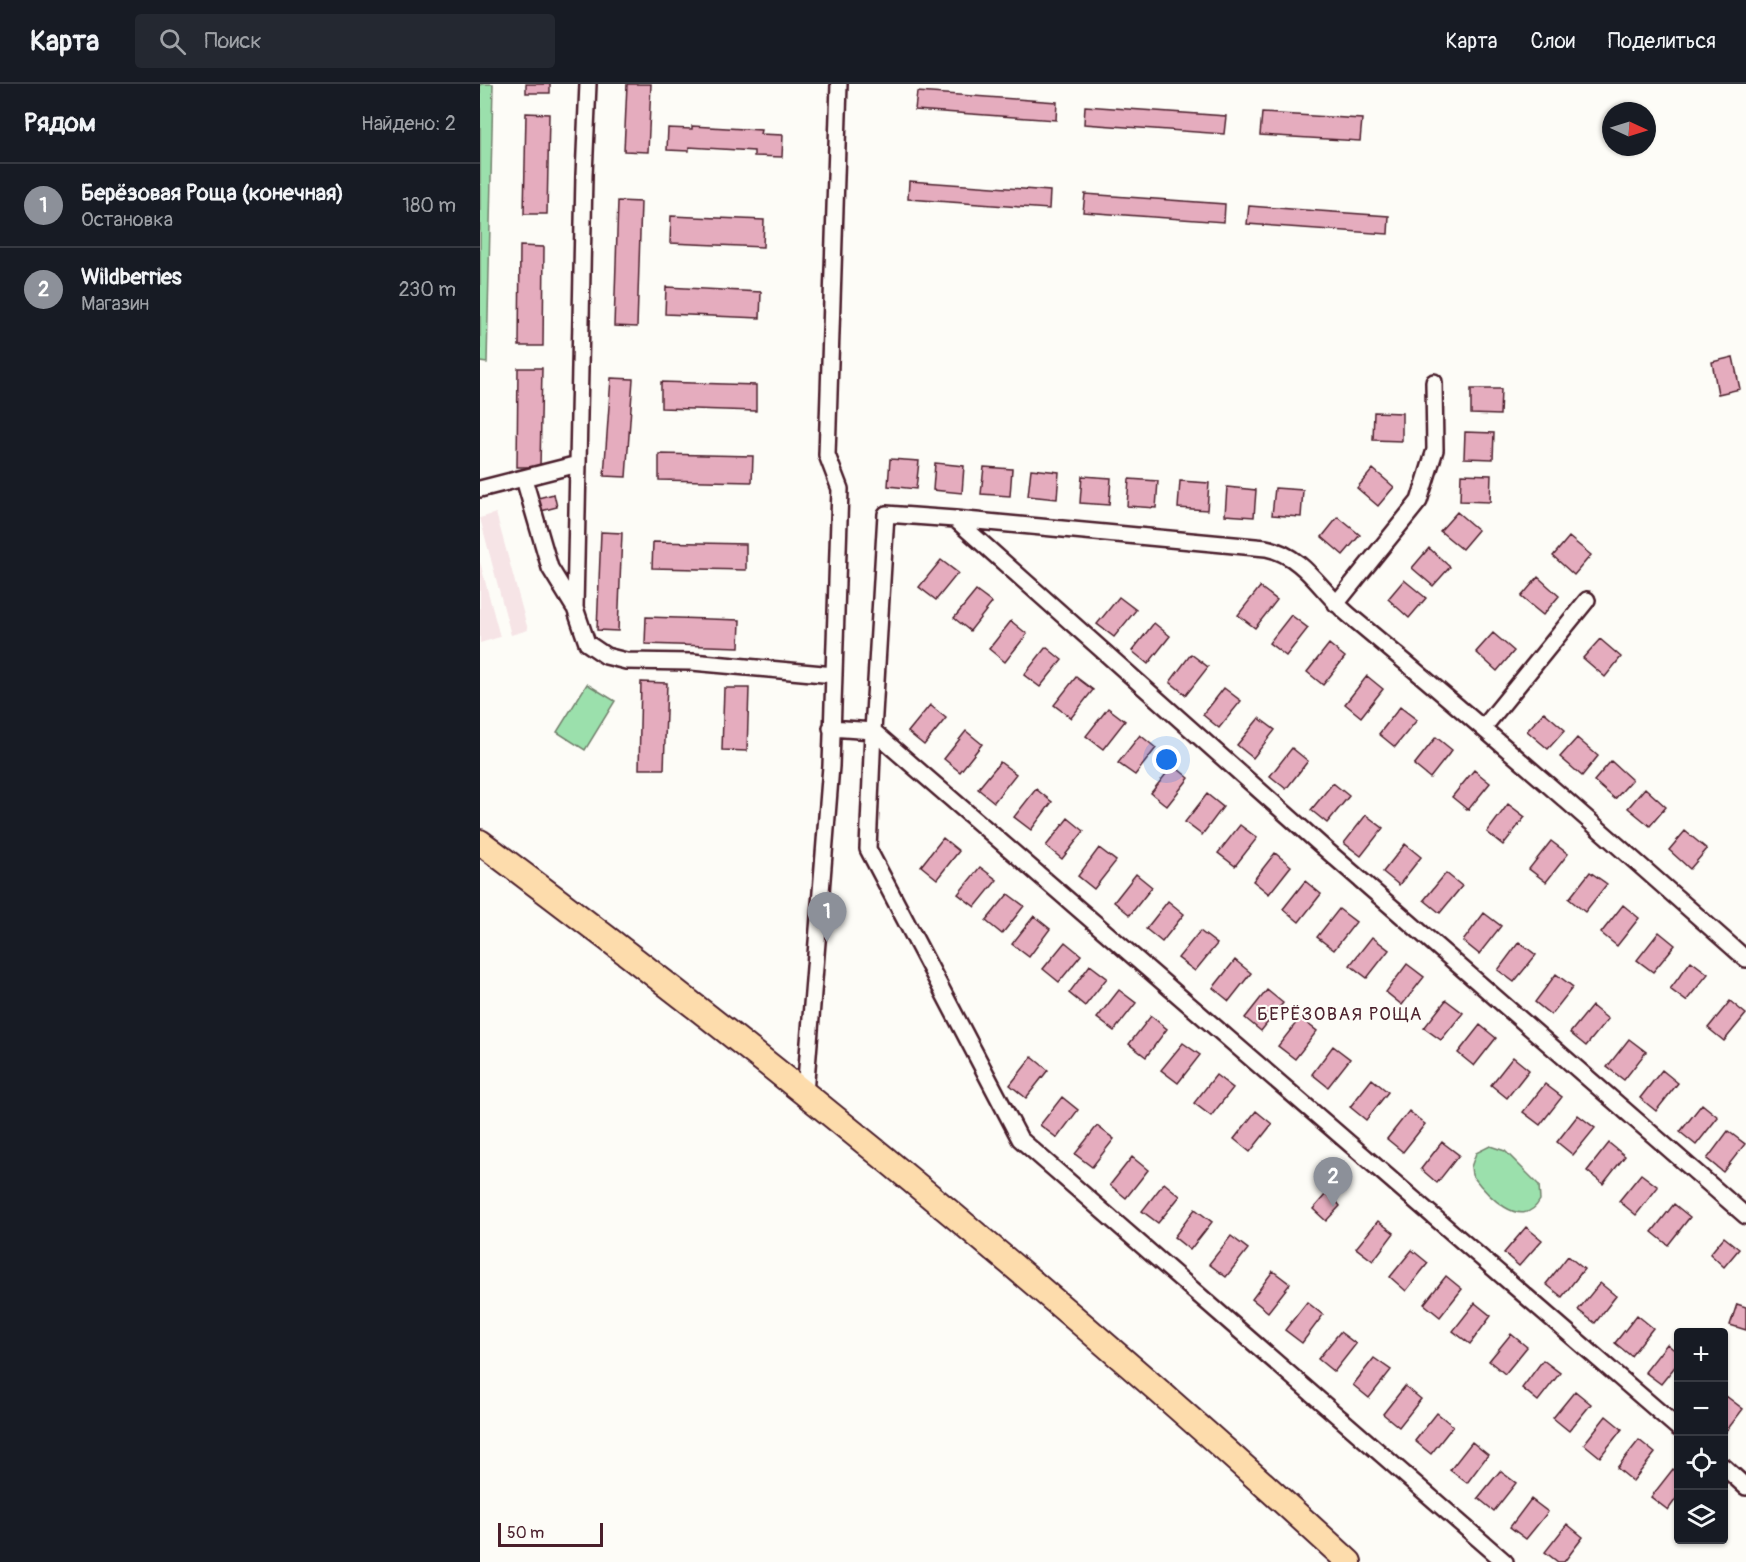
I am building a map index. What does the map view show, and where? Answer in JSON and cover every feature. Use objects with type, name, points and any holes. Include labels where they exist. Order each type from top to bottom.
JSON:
[{"type":"main road","points":[[480,842],[635,957],[878,1152],[1102,1343],[1349,1562]]},
{"type":"street","points":[[575,608],[588,84]]},
{"type":"street","points":[[805,1094],[831,766],[840,489],[827,454],[839,84]]},
{"type":"street","points":[[1336,604],[1419,501],[1436,450],[1434,382]]},
{"type":"street","points":[[480,489],[524,480],[578,464]]},
{"type":"street","points":[[524,480],[550,568],[575,608],[587,644],[606,656],[626,661],[692,662],[834,675]]},
{"type":"street","points":[[1505,1562],[1020,1139],[868,849],[886,514],[1275,550],[1302,564],[1336,604],[1484,727],[1746,959]]},
{"type":"street","points":[[955,519],[1323,847],[1746,1216]]},
{"type":"street","points":[[1484,727],[1587,600]]},
{"type":"street","points":[[831,728],[873,731],[1674,1425]]},
{"type":"street","points":[[1728,1471],[1746,1487]]},
{"type":"shaded area","points":[[496,513],[528,630],[511,635],[480,518]]},
{"type":"shaded area","points":[[480,562],[500,637],[480,643]]},
{"type":"green space","points":[[480,84],[493,84],[487,363],[480,362]]},
{"type":"green space","points":[[587,684],[615,701],[585,750],[557,732]]},
{"type":"green space","points":[[1490,1146],[1505,1151],[1539,1185],[1540,1200],[1532,1209],[1524,1213],[1514,1212],[1504,1207],[1486,1192],[1472,1175],[1471,1167],[1476,1153]]},
{"type":"building","points":[[526,84],[550,84],[550,93],[526,93]]},
{"type":"building","points":[[627,84],[651,84],[648,152],[624,151]]},
{"type":"building","points":[[917,92],[1057,102],[1056,120],[915,110]]},
{"type":"building","points":[[1085,106],[1226,116],[1224,134],[1084,124]]},
{"type":"building","points":[[526,113],[549,114],[547,214],[524,214]]},
{"type":"building","points":[[1262,113],[1362,119],[1360,141],[1260,135]]},
{"type":"building","points":[[692,126],[761,130],[760,134],[783,135],[782,157],[754,156],[754,151],[689,147],[689,151],[667,150],[668,128],[692,129]]},
{"type":"building","points":[[909,181],[1050,191],[1049,209],[908,199]]},
{"type":"building","points":[[1085,194],[1225,204],[1224,222],[1083,212]]},
{"type":"building","points":[[618,201],[641,202],[637,327],[614,326]]},
{"type":"building","points":[[1249,206],[1389,216],[1388,234],[1247,224]]},
{"type":"building","points":[[671,216],[764,220],[763,247],[670,243]]},
{"type":"building","points":[[520,246],[544,247],[543,346],[519,346]]},
{"type":"building","points":[[666,287],[761,292],[760,318],[665,314]]},
{"type":"building","points":[[1733,357],[1740,389],[1718,394],[1712,362]]},
{"type":"building","points":[[518,368],[542,368],[540,467],[517,467]]},
{"type":"building","points":[[611,378],[633,379],[626,477],[604,476]]},
{"type":"building","points":[[661,382],[756,385],[756,411],[661,408]]},
{"type":"building","points":[[1471,389],[1501,389],[1500,415],[1471,414]]},
{"type":"building","points":[[1374,412],[1402,413],[1402,441],[1373,440]]},
{"type":"building","points":[[1465,432],[1494,433],[1493,459],[1464,458]]},
{"type":"building","points":[[659,454],[753,456],[752,482],[659,480]]},
{"type":"building","points":[[890,459],[919,461],[916,489],[888,486]]},
{"type":"building","points":[[935,463],[964,466],[962,493],[933,490]]},
{"type":"building","points":[[984,467],[1012,469],[1010,496],[981,494]]},
{"type":"building","points":[[1031,469],[1059,472],[1057,499],[1028,496]]},
{"type":"building","points":[[1373,469],[1394,487],[1378,506],[1357,488]]},
{"type":"building","points":[[1461,474],[1491,475],[1490,502],[1460,501]]},
{"type":"building","points":[[1082,476],[1111,478],[1109,505],[1080,503]]},
{"type":"building","points":[[1129,479],[1158,481],[1156,508],[1127,506]]},
{"type":"building","points":[[1180,481],[1209,483],[1207,510],[1178,508]]},
{"type":"building","points":[[1227,487],[1256,490],[1254,517],[1225,515]]},
{"type":"building","points":[[1275,488],[1303,490],[1301,517],[1272,515]]},
{"type":"building","points":[[554,494],[557,507],[541,511],[538,498]]},
{"type":"building","points":[[1457,512],[1478,530],[1462,549],[1440,531]]},
{"type":"building","points":[[1338,517],[1360,535],[1343,555],[1322,537]]},
{"type":"building","points":[[601,532],[622,533],[618,631],[597,630]]},
{"type":"building","points":[[1569,537],[1591,555],[1574,575],[1553,556]]},
{"type":"building","points":[[653,542],[746,544],[746,570],[652,568]]},
{"type":"building","points":[[1429,548],[1450,567],[1433,586],[1412,568]]},
{"type":"building","points":[[941,560],[958,573],[936,600],[919,587]]},
{"type":"building","points":[[1538,577],[1559,596],[1543,615],[1521,597]]},
{"type":"building","points":[[1404,580],[1426,598],[1409,618],[1388,599]]},
{"type":"building","points":[[1260,587],[1277,600],[1255,628],[1238,615]]},
{"type":"building","points":[[976,591],[992,603],[970,631],[954,618]]},
{"type":"building","points":[[1119,597],[1136,610],[1114,637],[1097,624]]},
{"type":"building","points":[[1291,615],[1308,628],[1286,656],[1269,643]]},
{"type":"building","points":[[646,617],[740,620],[739,647],[645,644]]},
{"type":"building","points":[[1011,621],[1027,634],[1005,662],[989,649]]},
{"type":"building","points":[[1154,623],[1170,636],[1148,664],[1132,651]]},
{"type":"building","points":[[1493,633],[1514,651],[1497,671],[1476,652]]},
{"type":"building","points":[[1600,639],[1621,657],[1605,677],[1583,658]]},
{"type":"building","points":[[1329,644],[1345,657],[1323,685],[1307,672]]},
{"type":"building","points":[[1046,647],[1062,660],[1040,687],[1024,675]]},
{"type":"building","points":[[1191,654],[1208,667],[1186,695],[1170,682]]},
{"type":"building","points":[[1367,676],[1383,689],[1361,717],[1345,704]]},
{"type":"building","points":[[1076,677],[1093,690],[1071,718],[1054,705]]},
{"type":"building","points":[[641,682],[667,683],[664,769],[639,769]]},
{"type":"building","points":[[724,688],[749,688],[747,751],[722,750]]},
{"type":"building","points":[[1224,688],[1241,701],[1219,728],[1203,715]]},
{"type":"building","points":[[930,705],[946,718],[924,745],[908,732]]},
{"type":"building","points":[[1400,707],[1417,720],[1395,747],[1379,734]]},
{"type":"building","points":[[1108,708],[1125,721],[1103,749],[1086,736]]},
{"type":"building","points":[[1544,712],[1565,730],[1548,749],[1527,731]]},
{"type":"building","points":[[1259,718],[1275,730],[1253,758],[1237,745]]},
{"type":"building","points":[[966,731],[982,744],[960,772],[944,759]]},
{"type":"building","points":[[1140,735],[1156,748],[1135,775],[1118,763]]},
{"type":"building","points":[[1436,737],[1452,750],[1430,778],[1414,765]]},
{"type":"building","points":[[1577,738],[1598,756],[1582,776],[1560,757]]},
{"type":"building","points":[[1292,748],[1308,761],[1286,789],[1270,776]]},
{"type":"building","points":[[1611,761],[1632,780],[1615,799],[1594,781]]},
{"type":"building","points":[[1000,762],[1016,774],[994,802],[978,789]]},
{"type":"building","points":[[1173,765],[1189,778],[1167,806],[1151,793]]},
{"type":"building","points":[[1474,770],[1490,783],[1468,810],[1452,797]]},
{"type":"building","points":[[1333,783],[1349,796],[1327,823],[1311,810]]},
{"type":"building","points":[[1645,788],[1666,807],[1650,826],[1628,808]]},
{"type":"building","points":[[1036,789],[1052,802],[1031,830],[1014,817]]},
{"type":"building","points":[[1207,794],[1223,807],[1202,835],[1185,822]]},
{"type":"building","points":[[1508,804],[1525,817],[1503,845],[1487,832]]},
{"type":"building","points":[[1366,815],[1383,828],[1361,856],[1344,843]]},
{"type":"building","points":[[1068,818],[1084,831],[1062,859],[1046,846]]},
{"type":"building","points":[[1240,825],[1257,838],[1235,866],[1218,853]]},
{"type":"building","points":[[1685,831],[1707,849],[1690,869],[1669,850]]},
{"type":"building","points":[[943,838],[959,851],[937,879],[921,866]]},
{"type":"building","points":[[1551,841],[1568,854],[1546,882],[1529,869]]},
{"type":"building","points":[[1405,844],[1421,857],[1399,885],[1383,872]]},
{"type":"building","points":[[1099,848],[1116,861],[1094,889],[1078,876]]},
{"type":"building","points":[[1275,853],[1291,866],[1269,894],[1253,881]]},
{"type":"building","points":[[980,867],[997,880],[975,907],[958,894]]},
{"type":"building","points":[[1590,872],[1607,884],[1585,912],[1569,899]]},
{"type":"building","points":[[1446,873],[1462,886],[1440,913],[1424,900]]},
{"type":"building","points":[[1136,874],[1152,887],[1130,915],[1114,902]]},
{"type":"building","points":[[1305,881],[1321,894],[1299,922],[1283,909]]},
{"type":"building","points":[[1008,894],[1024,906],[1002,934],[986,921]]},
{"type":"building","points":[[1168,901],[1184,914],[1162,942],[1146,929]]},
{"type":"building","points":[[1623,905],[1639,918],[1617,946],[1601,933]]},
{"type":"building","points":[[1339,909],[1356,922],[1334,950],[1317,937]]},
{"type":"building","points":[[1484,913],[1501,926],[1479,954],[1463,941]]},
{"type":"building","points":[[1034,916],[1050,929],[1029,957],[1012,944]]},
{"type":"building","points":[[1200,931],[1217,944],[1195,971],[1178,958]]},
{"type":"building","points":[[1659,932],[1675,945],[1653,972],[1637,960]]},
{"type":"building","points":[[1372,937],[1389,950],[1367,978],[1350,965]]},
{"type":"building","points":[[1065,942],[1081,955],[1059,982],[1043,969]]},
{"type":"building","points":[[1519,942],[1536,955],[1514,982],[1498,970]]},
{"type":"building","points":[[1235,960],[1251,973],[1229,1001],[1213,988]]},
{"type":"building","points":[[1691,961],[1708,974],[1686,1001],[1670,989]]},
{"type":"building","points":[[1407,964],[1424,977],[1402,1005],[1386,992]]},
{"type":"building","points":[[1090,965],[1107,978],[1085,1006],[1069,993]]},
{"type":"building","points":[[1556,974],[1573,987],[1551,1015],[1535,1002]]},
{"type":"building","points":[[1119,990],[1136,1003],[1114,1031],[1097,1018]]},
{"type":"building","points":[[1267,990],[1283,1003],[1261,1031],[1245,1018]]},
{"type":"building","points":[[1446,1000],[1463,1013],[1441,1040],[1424,1028]]},
{"type":"building","points":[[1730,1001],[1746,1014],[1724,1041],[1708,1028]]},
{"type":"building","points":[[1592,1006],[1608,1019],[1586,1046],[1570,1033]]},
{"type":"building","points":[[1151,1016],[1167,1029],[1146,1057],[1129,1044]]},
{"type":"building","points":[[1300,1018],[1317,1031],[1295,1059],[1278,1046]]},
{"type":"building","points":[[1480,1025],[1496,1038],[1474,1066],[1458,1053]]},
{"type":"building","points":[[1629,1039],[1646,1052],[1624,1080],[1607,1067]]},
{"type":"building","points":[[1183,1043],[1200,1055],[1178,1083],[1161,1070]]},
{"type":"building","points":[[1333,1046],[1350,1059],[1328,1087],[1312,1074]]},
{"type":"building","points":[[1032,1057],[1048,1070],[1026,1098],[1010,1085]]},
{"type":"building","points":[[1513,1057],[1529,1070],[1507,1098],[1491,1085]]},
{"type":"building","points":[[1662,1070],[1678,1083],[1656,1111],[1640,1098]]},
{"type":"building","points":[[1216,1075],[1233,1088],[1211,1116],[1194,1103]]},
{"type":"building","points":[[1372,1079],[1388,1092],[1366,1120],[1350,1107]]},
{"type":"building","points":[[1545,1084],[1562,1097],[1540,1125],[1523,1112]]},
{"type":"building","points":[[1062,1097],[1078,1110],[1057,1138],[1040,1125]]},
{"type":"building","points":[[1702,1104],[1718,1117],[1696,1145],[1680,1132]]},
{"type":"building","points":[[1256,1111],[1272,1124],[1250,1152],[1234,1139]]},
{"type":"building","points":[[1409,1111],[1425,1124],[1403,1152],[1387,1139]]},
{"type":"building","points":[[1578,1115],[1595,1128],[1573,1155],[1557,1142]]},
{"type":"building","points":[[1097,1126],[1114,1139],[1092,1167],[1075,1154]]},
{"type":"building","points":[[1728,1131],[1745,1144],[1723,1172],[1707,1159]]},
{"type":"building","points":[[1442,1142],[1459,1155],[1437,1183],[1421,1169]]},
{"type":"building","points":[[1609,1143],[1625,1156],[1603,1184],[1587,1171]]},
{"type":"building","points":[[1132,1157],[1148,1170],[1126,1198],[1110,1185]]},
{"type":"building","points":[[1641,1174],[1658,1187],[1636,1215],[1619,1201]]},
{"type":"building","points":[[1164,1183],[1180,1196],[1158,1223],[1142,1211]]},
{"type":"building","points":[[1326,1194],[1329,1196],[1331,1194],[1340,1206],[1326,1221],[1313,1209]]},
{"type":"building","points":[[1674,1204],[1690,1217],[1668,1245],[1652,1232]]},
{"type":"building","points":[[1195,1209],[1212,1222],[1190,1250],[1174,1237]]},
{"type":"building","points":[[1378,1221],[1394,1233],[1373,1261],[1356,1248]]},
{"type":"building","points":[[1526,1227],[1542,1240],[1519,1266],[1504,1253]]},
{"type":"building","points":[[1231,1236],[1248,1249],[1226,1277],[1209,1264]]},
{"type":"building","points":[[1724,1237],[1739,1249],[1724,1267],[1710,1254]]},
{"type":"building","points":[[1412,1250],[1428,1263],[1406,1291],[1390,1277]]},
{"type":"building","points":[[1568,1256],[1584,1269],[1562,1297],[1546,1284]]},
{"type":"building","points":[[1273,1271],[1290,1284],[1268,1312],[1252,1299]]},
{"type":"building","points":[[1446,1276],[1462,1289],[1440,1317],[1424,1304]]},
{"type":"building","points":[[1600,1283],[1616,1296],[1595,1323],[1578,1310]]},
{"type":"building","points":[[1307,1302],[1323,1315],[1302,1343],[1285,1330]]},
{"type":"building","points":[[1475,1303],[1491,1316],[1470,1344],[1453,1331]]},
{"type":"building","points":[[1737,1304],[1746,1307],[1746,1330],[1730,1325]]},
{"type":"building","points":[[1637,1315],[1653,1328],[1631,1356],[1615,1343]]},
{"type":"building","points":[[1340,1332],[1356,1344],[1334,1372],[1318,1359]]},
{"type":"building","points":[[1511,1334],[1527,1347],[1505,1374],[1489,1361]]},
{"type":"building","points":[[1667,1344],[1674,1350],[1674,1368],[1661,1384],[1645,1372]]},
{"type":"building","points":[[1374,1358],[1391,1370],[1369,1398],[1353,1385]]},
{"type":"building","points":[[1543,1360],[1560,1373],[1538,1401],[1522,1388]]},
{"type":"building","points":[[1405,1386],[1421,1399],[1399,1427],[1383,1414]]},
{"type":"building","points":[[1575,1391],[1591,1404],[1569,1431],[1553,1418]]},
{"type":"building","points":[[1728,1398],[1743,1409],[1728,1429]]},
{"type":"building","points":[[1437,1413],[1453,1426],[1431,1454],[1415,1441]]},
{"type":"building","points":[[1606,1416],[1622,1429],[1600,1457],[1584,1444]]},
{"type":"building","points":[[1639,1440],[1655,1453],[1633,1481],[1617,1468]]},
{"type":"building","points":[[1472,1442],[1488,1455],[1467,1483],[1450,1470]]},
{"type":"building","points":[[1674,1470],[1674,1502],[1668,1510],[1651,1497]]},
{"type":"building","points":[[1500,1471],[1516,1483],[1494,1511],[1478,1498]]},
{"type":"building","points":[[1531,1499],[1548,1512],[1526,1539],[1510,1527]]},
{"type":"building","points":[[1567,1524],[1583,1537],[1564,1562],[1558,1562],[1545,1552]]},
{"type":"place","name":"Берёзовая Роща (конечная)","points":[[827,942]]},
{"type":"place","name":"Wildberries","points":[[1333,1207]]},
{"type":"district","name":"БЕРЁЗОВАЯ РОЩА","points":[[1340,1014]]}]
